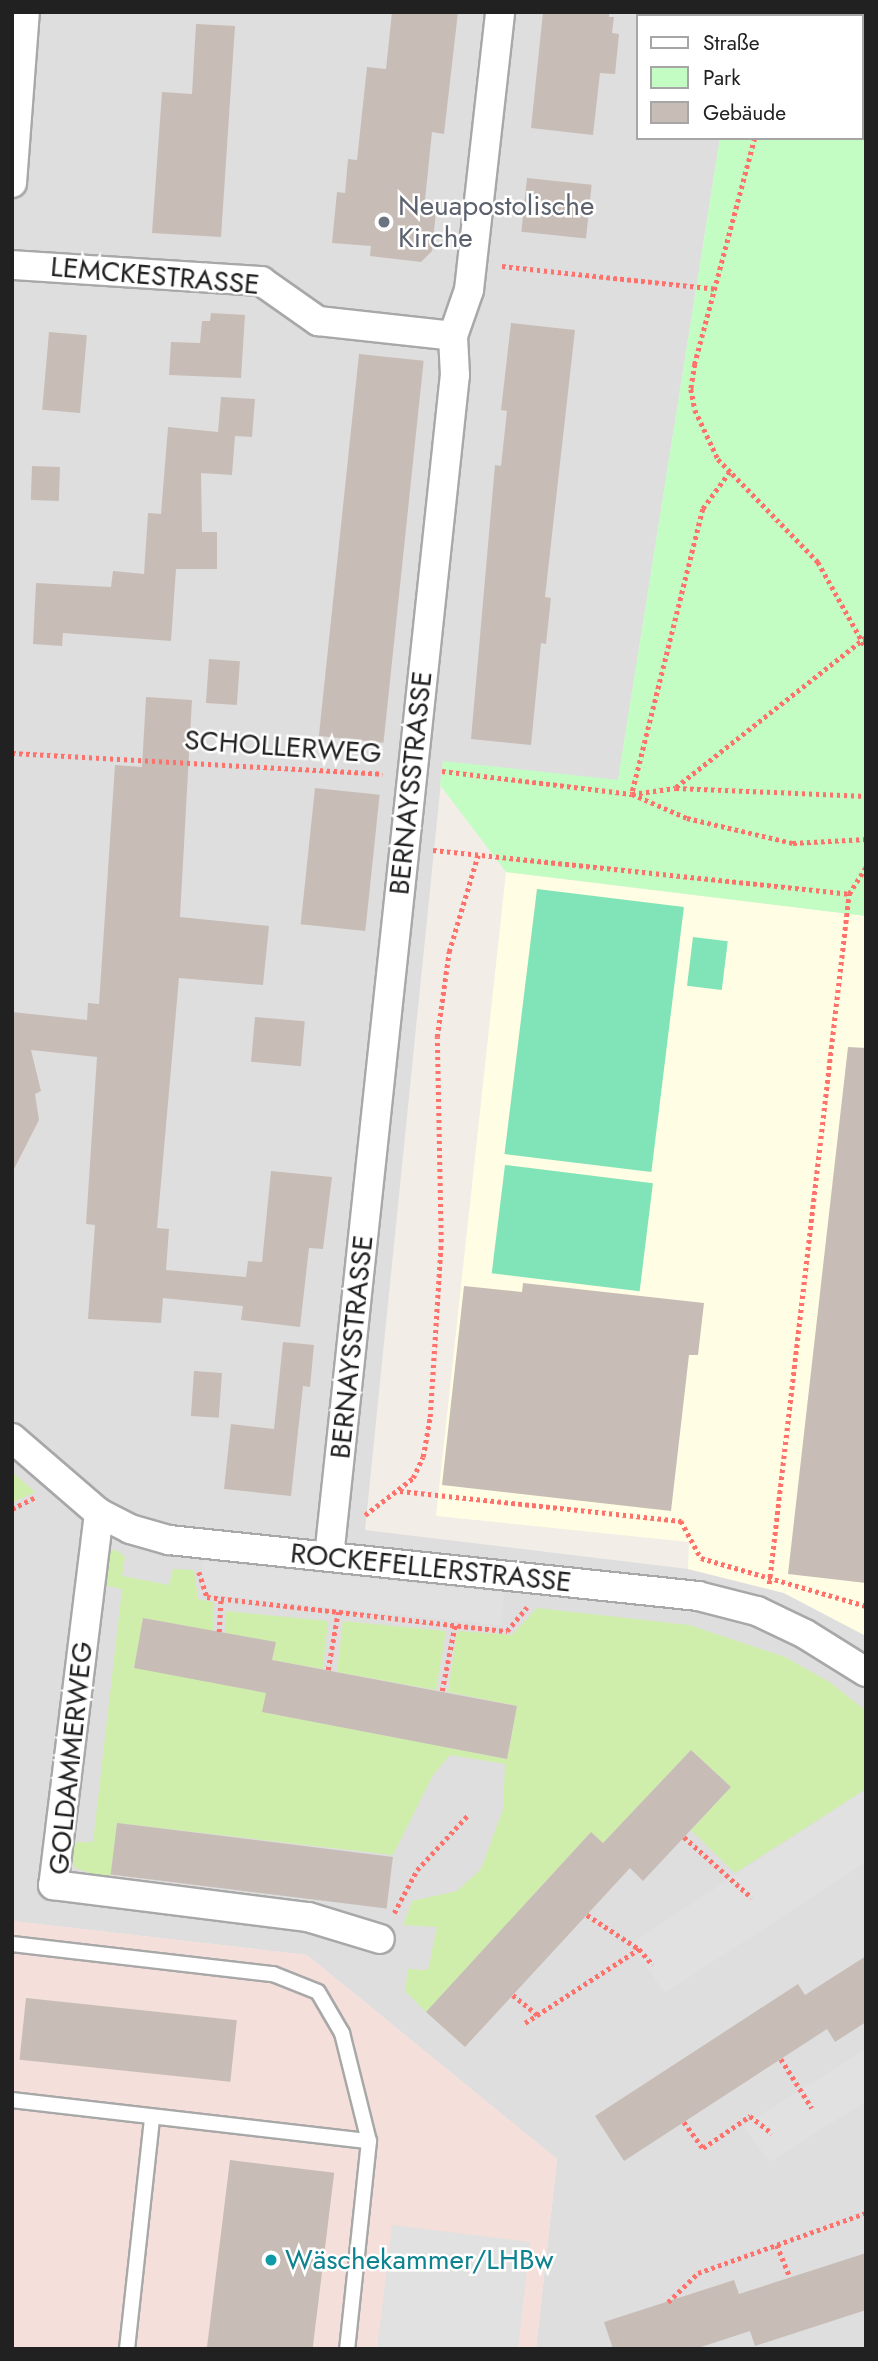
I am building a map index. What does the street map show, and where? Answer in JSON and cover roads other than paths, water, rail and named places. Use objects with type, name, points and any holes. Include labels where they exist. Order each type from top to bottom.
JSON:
[{"type":"street","name":"BERNAYSSTRASSE","points":[[330,1548],[455,375],[453,336],[470,290],[500,12]]},
{"type":"street","points":[[12,183],[21,18]]},
{"type":"street","name":"LEMCKESTRASSE","points":[[12,265],[261,281],[318,321],[453,336]]},
{"type":"street","name":"ROCKEFELLERSTRASSE","points":[[12,1437],[99,1513],[130,1530],[189,1542],[330,1548],[551,1580],[698,1596],[757,1611],[805,1634],[866,1672]]},
{"type":"street","name":"GOLDAMMERWEG","points":[[99,1513],[54,1885],[309,1917],[380,1939]]},
{"type":"lane","points":[[12,1944],[273,1974],[318,1992],[341,2034],[369,2141],[347,2349]]},
{"type":"lane","points":[[12,2100],[152,2119],[369,2141]]},
{"type":"lane","points":[[127,2349],[152,2119]]},
{"type":"place","name":"Neuapostolische Kirche","points":[[384,222]]},
{"type":"place","name":"Wäschekammer/LHBw","points":[[271,2260]]}]
